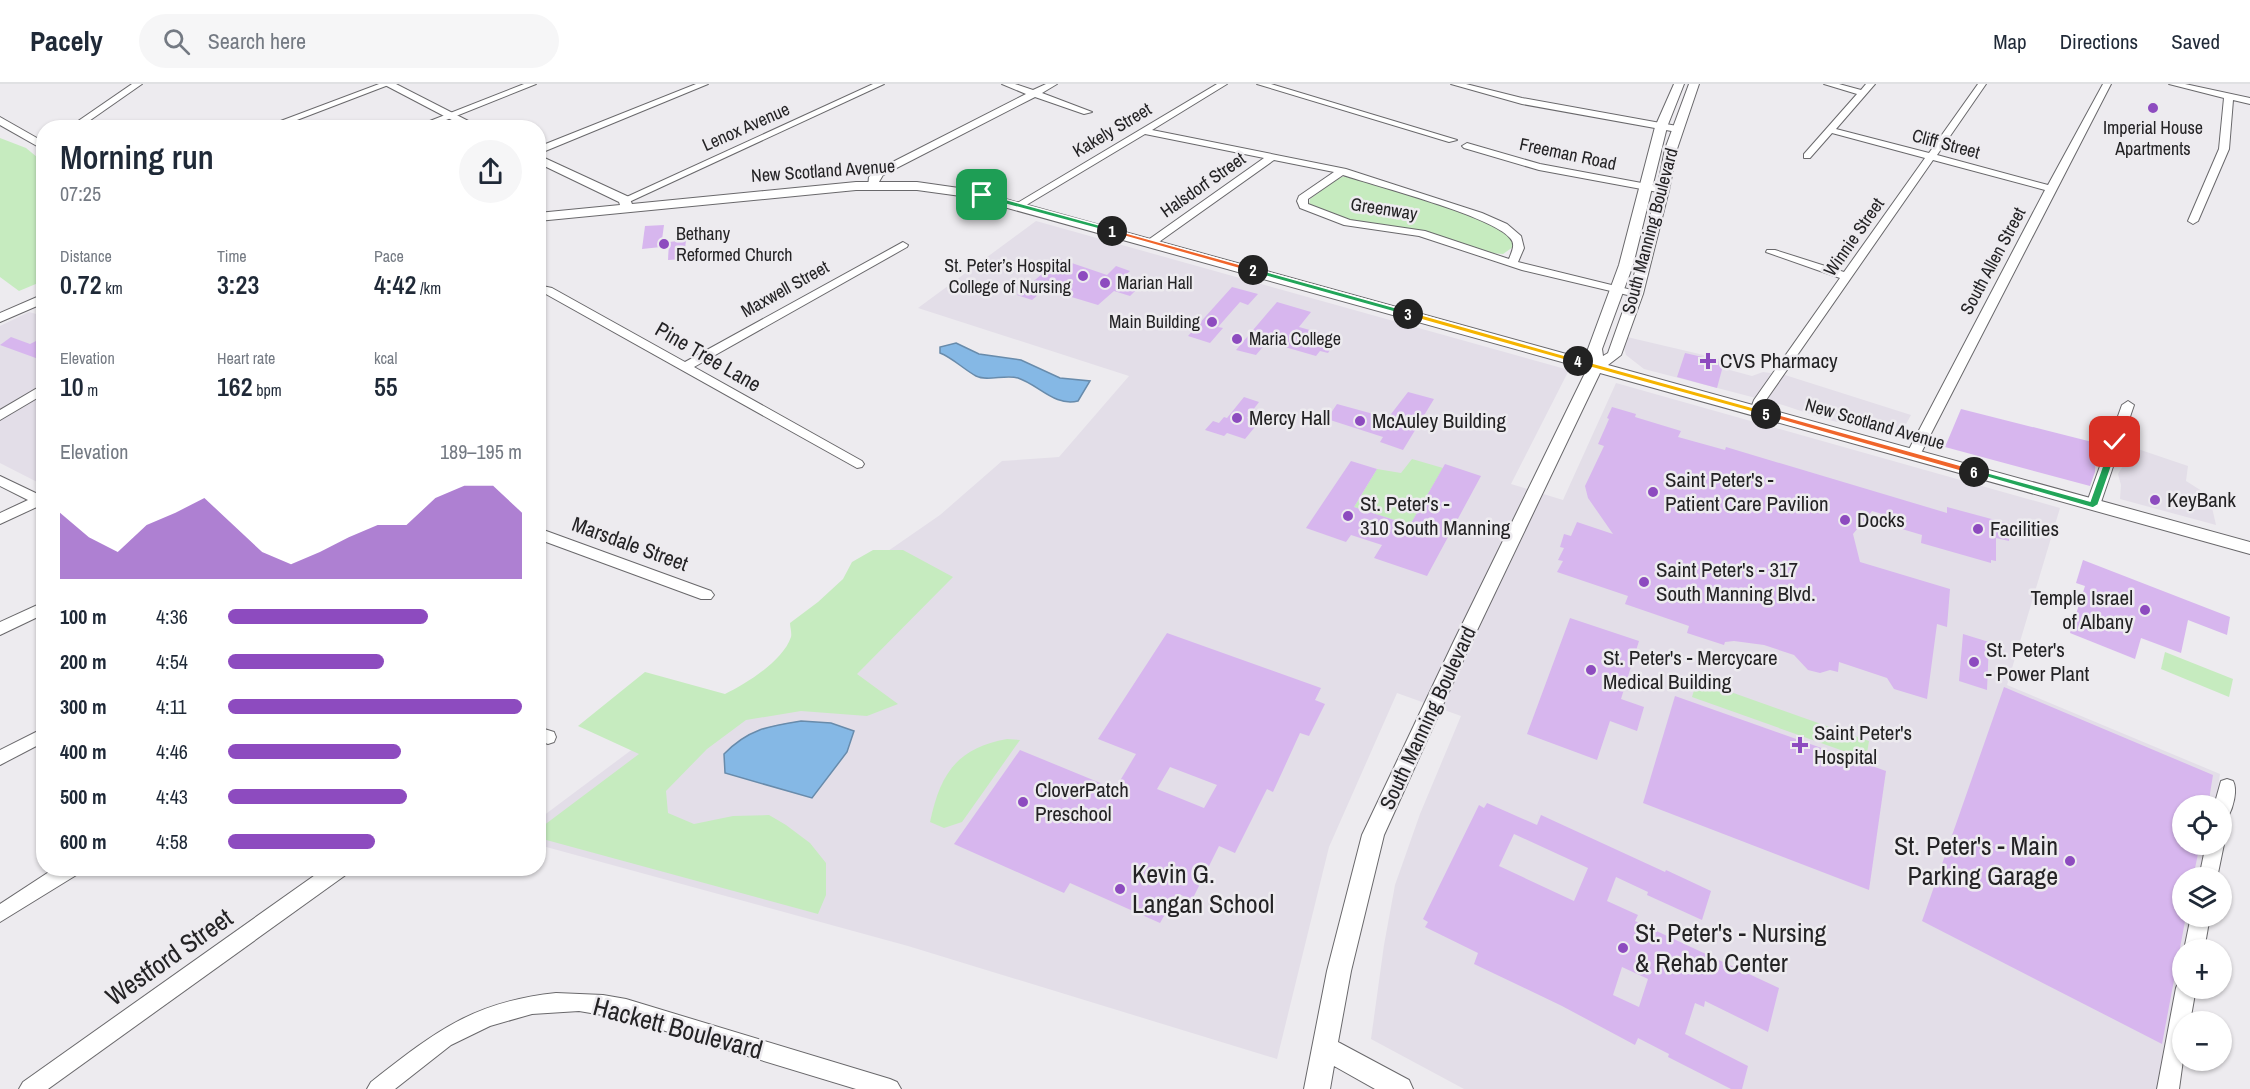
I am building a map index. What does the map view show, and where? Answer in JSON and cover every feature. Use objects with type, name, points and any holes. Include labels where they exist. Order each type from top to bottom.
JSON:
[{"type":"street","points":[[84,120],[138,84]]},
{"type":"street","points":[[288,120],[388,84],[462,120]]},
{"type":"street","points":[[435,120],[532,84]]},
{"type":"street","points":[[546,148],[704,84]]},
{"type":"street","name":"Lenox Avenue","points":[[626,204],[880,84]]},
{"type":"street","points":[[1006,84],[1087,112]]},
{"type":"street","points":[[872,185],[874,177],[879,173],[1053,84]]},
{"type":"street","name":"Kakely Street","points":[[1019,205],[1223,84]]},
{"type":"street","points":[[1261,84],[1452,140]]},
{"type":"street","points":[[1455,84],[1472,86],[1522,101],[1677,129]]},
{"type":"street","name":"South Manning Boulevard","points":[[1317,1089],[1339,971],[1373,835],[1596,366],[1595,349],[1618,289],[1662,126],[1679,84],[1693,85],[1677,129],[1636,294],[1614,355],[1596,366]]},
{"type":"street","points":[[1828,84],[1863,93]]},
{"type":"street","points":[[1807,156],[1871,84]]},
{"type":"street","name":"Winnie Street","points":[[1756,411],[1760,400],[1982,84]]},
{"type":"street","name":"South Allen Street","points":[[1913,455],[2025,238],[2108,84]]},
{"type":"street","points":[[2173,84],[2250,101]]},
{"type":"street","points":[[2193,221],[2224,148],[2229,97]]},
{"type":"street","points":[[0,120],[36,141]]},
{"type":"street","name":"Cliff Street","points":[[1831,130],[2052,189]]},
{"type":"street","name":"Greenway","points":[[1142,131],[1341,171],[1424,196],[1503,226],[1519,242],[1519,248],[1512,264]]},
{"type":"street","name":"Freeman Road","points":[[1467,146],[1539,167],[1663,190]]},
{"type":"street","name":"Halsdorf Street","points":[[1152,242],[1273,156]]},
{"type":"street","points":[[546,162],[626,204]]},
{"type":"street","name":"Greenway","points":[[1341,171],[1304,198],[1304,206],[1348,223],[1428,235],[1512,264],[1636,294]]},
{"type":"street","name":"New Scotland Avenue","points":[[546,217],[626,204],[872,185],[946,189],[1019,205],[2250,548]]},
{"type":"street","name":"Maxwell Street","points":[[686,367],[903,245]]},
{"type":"street","points":[[1771,252],[1846,276]]},
{"type":"street","name":"Pine Tree Lane","points":[[546,290],[856,464]]},
{"type":"street","points":[[0,318],[36,301]]},
{"type":"street","points":[[0,416],[36,393]]},
{"type":"street","points":[[2093,505],[2128,405]]},
{"type":"street","points":[[0,480],[36,499]]},
{"type":"street","points":[[0,519],[36,504]]},
{"type":"street","name":"Marsdale Street","points":[[546,536],[706,595]]},
{"type":"street","points":[[0,629],[36,611]]},
{"type":"street","points":[[0,758],[36,738]]},
{"type":"street","points":[[2225,795],[2227,786]]},
{"type":"street","points":[[0,914],[59,876]]},
{"type":"street","name":"Westford Street","points":[[30,1089],[329,876]]},
{"type":"street","points":[[2168,1089],[2184,999]]},
{"type":"street","name":"Hackett Boulevard","points":[[378,1089],[425,1051],[466,1026],[517,1008],[564,1001],[602,1003],[626,1009],[890,1089]]},
{"type":"street","points":[[1325,1048],[1400,1089]]},
{"type":"shaded area","name":"Saint Peter's Hospital","points":[[1036,221],[1569,370],[1511,484],[1563,500],[1616,383],[2060,508],[2007,685],[2220,774],[2217,795],[2172,795],[2172,855],[2205,855],[2203,867],[2172,867],[2172,927],[2192,927],[2190,939],[2172,939],[2172,999],[2178,999],[2175,1011],[2172,1011],[2172,1027],[2160,1089],[1464,1089],[1371,1039],[1395,885],[1420,814],[1461,716],[1397,693],[1329,847],[1277,1059],[908,946],[546,847],[546,814],[705,695],[746,711],[862,569],[940,515],[1002,461],[1059,457],[1129,376],[918,308]]},
{"type":"shaded area","points":[[29,312],[36,314],[36,481],[0,463],[0,326]]},
{"type":"shaded area","points":[[1627,337],[1725,360],[1726,369],[1752,376],[1763,372],[1785,375],[1911,415],[1899,437],[1825,419],[1783,405],[1644,369],[1626,355],[1624,347]]},
{"type":"shaded area","points":[[2123,444],[2188,466],[2186,481],[2210,499],[2216,525],[2120,499],[2121,485],[2118,474],[2126,461],[2120,452]]},
{"type":"green space","points":[[0,138],[26,148],[36,156],[36,284],[19,291],[0,277]]},
{"type":"green space","points":[[1346,176],[1444,206],[1490,223],[1511,237],[1513,247],[1503,254],[1489,253],[1426,232],[1351,220],[1309,205],[1310,199],[1338,178]]},
{"type":"green space","points":[[1412,459],[1443,468],[1410,525],[1354,507],[1377,469],[1401,473]]},
{"type":"green space","points":[[873,550],[903,550],[953,577],[857,674],[898,704],[867,716],[801,711],[746,720],[707,749],[666,791],[668,813],[694,824],[733,816],[769,815],[810,843],[826,863],[826,895],[818,914],[546,840],[546,824],[639,754],[578,726],[645,672],[725,694],[743,684],[763,671],[780,655],[791,637],[790,623],[843,579],[852,562]]},
{"type":"green space","points":[[2165,652],[2233,679],[2229,697],[2161,669]]},
{"type":"green space","points":[[1697,680],[1869,741],[1866,759],[1692,697]]},
{"type":"green space","points":[[1007,739],[1020,740],[962,822],[944,828],[930,822],[939,790],[953,766],[975,749]]},
{"type":"water","points":[[956,343],[979,354],[1021,360],[1060,378],[1090,381],[1078,401],[1062,401],[1018,378],[976,376],[940,353],[940,347]]},
{"type":"water","points":[[801,721],[831,723],[854,731],[847,752],[812,798],[725,773],[724,754],[742,739],[769,727]]},
{"type":"building","points":[[664,225],[661,247],[642,249],[645,226]]},
{"type":"building","points":[[686,240],[684,259],[668,260],[669,242]]},
{"type":"building","name":"Marian Hall","points":[[1060,259],[1107,275],[1116,266],[1130,271],[1119,281],[1139,287],[1130,296],[1114,291],[1098,305],[1045,289],[1032,300],[1017,295]]},
{"type":"building","points":[[1232,287],[1258,294],[1248,305],[1240,302],[1218,327],[1223,328],[1210,343],[1188,336]]},
{"type":"building","name":"Main Building","points":[[1277,302],[1311,312],[1299,327],[1338,338],[1328,353],[1320,351],[1316,356],[1267,342],[1256,355],[1236,350]]},
{"type":"building","points":[[11,337],[30,344],[36,341],[36,358],[0,345]]},
{"type":"building","name":"CVS Pharmacy","points":[[1685,353],[1724,362],[1717,388],[1677,377]]},
{"type":"building","name":"McAuley Building","points":[[1408,392],[1434,399],[1403,450],[1380,442],[1383,437],[1327,419],[1337,404],[1388,418]]},
{"type":"building","name":"Mercy Hall","points":[[1244,397],[1259,402],[1247,418],[1259,422],[1245,439],[1227,433],[1224,436],[1205,430],[1213,421],[1219,423],[1224,417],[1227,418]]},
{"type":"building","points":[[1612,407],[1636,414],[1635,417],[1681,431],[1678,437],[1725,450],[1726,447],[1947,513],[1947,507],[2010,524],[2009,541],[1996,538],[1996,561],[1991,560],[1991,563],[1921,543],[1922,535],[1902,529],[1903,520],[1872,511],[1853,534],[1860,562],[1950,589],[1947,627],[1937,624],[1927,699],[1894,689],[1887,678],[1839,662],[1838,672],[1830,670],[1820,673],[1808,670],[1794,655],[1764,645],[1734,641],[1725,642],[1724,645],[1687,633],[1689,626],[1625,604],[1628,596],[1557,572],[1563,561],[1558,560],[1564,548],[1560,547],[1564,534],[1571,536],[1577,522],[1613,534],[1588,498],[1585,486],[1604,446],[1598,444]]},
{"type":"building","points":[[1961,409],[2104,445],[2101,456],[2096,455],[2095,472],[2090,486],[1945,447]]},
{"type":"building","name":"St. Peter's - 310 South Manning","points":[[1351,461],[1377,469],[1354,507],[1410,525],[1445,464],[1481,476],[1427,576],[1374,558],[1382,545],[1351,535],[1346,542],[1306,528]]},
{"type":"building","name":"Temple Israel of Albany","points":[[2083,560],[2230,617],[2227,635],[2188,620],[2181,653],[2141,638],[2135,659],[2070,633],[2085,586],[2076,583]]},
{"type":"building","name":"St. Peter's - Mercycare Medical Building","points":[[1570,618],[1639,641],[1621,699],[1644,707],[1637,731],[1610,721],[1597,760],[1527,734]]},
{"type":"building","points":[[1167,633],[1321,688],[1315,700],[1325,704],[1309,736],[1300,733],[1273,792],[1267,789],[1235,853],[1219,846],[1192,900],[1181,895],[1172,913],[1167,911],[1160,923],[1070,883],[1064,893],[954,844],[1020,750],[1115,789],[1136,754],[1098,739]],"holes":[[[1170,767],[1217,785],[1204,808],[1157,789]]]},
{"type":"building","name":"St. Peter's - Power Plant","points":[[1963,634],[1989,642],[1987,690],[1959,681]]},
{"type":"building","name":"St. Peter's - Main Parking Garage","points":[[2004,687],[2213,775],[2210,795],[2172,795],[2172,855],[2198,855],[2195,867],[2172,867],[2172,927],[2184,927],[2182,939],[2172,939],[2172,991],[2162,1044],[1922,921]]},
{"type":"building","points":[[1675,696],[1886,771],[1869,890],[1643,803]]},
{"type":"building","name":"St. Peter's - Nursing & Rehab Center","points":[[1487,803],[1537,825],[1541,815],[1711,891],[1702,920],[1647,895],[1648,892],[1616,877],[1607,901],[1638,915],[1635,921],[1779,988],[1768,1032],[1705,1001],[1704,1007],[1695,1003],[1685,1034],[1748,1066],[1742,1089],[1731,1089],[1668,1057],[1669,1054],[1638,1038],[1635,1045],[1562,1006],[1474,964],[1478,953],[1425,927],[1428,922],[1423,919],[1479,805],[1484,808]],"holes":[[[1514,834],[1588,868],[1574,901],[1499,866]],[[1622,967],[1648,979],[1639,1007],[1613,995]]]},
{"type":"place","name":"Imperial House Apartments","points":[[2153,108]]},
{"type":"place","name":"Bethany Reformed Church","points":[[664,244]]},
{"type":"place","name":"St. Peter’s Hospital College of Nursing","points":[[1083,276]]},
{"type":"place","name":"Marian Hall","points":[[1105,283]]},
{"type":"place","name":"Main Building","points":[[1212,322]]},
{"type":"place","name":"Maria College","points":[[1237,339]]},
{"type":"place","name":"CVS Pharmacy","points":[[1708,361]]},
{"type":"place","name":"Mercy Hall","points":[[1237,418]]},
{"type":"place","name":"McAuley Building","points":[[1360,421]]},
{"type":"place","name":"Saint Peter's - Patient Care Pavilion","points":[[1653,492]]},
{"type":"place","name":"KeyBank","points":[[2155,500]]},
{"type":"place","name":"St. Peter's - 310 South Manning","points":[[1348,516]]},
{"type":"place","name":"Docks","points":[[1845,520]]},
{"type":"place","name":"Facilities","points":[[1978,529]]},
{"type":"place","name":"Saint Peter's - 317 South Manning Blvd.","points":[[1644,582]]},
{"type":"place","name":"Temple Israel of Albany","points":[[2145,610]]},
{"type":"place","name":"St. Peter's - Power Plant","points":[[1974,662]]},
{"type":"place","name":"St. Peter's - Mercycare Medical Building","points":[[1591,670]]},
{"type":"place","name":"Saint Peter's Hospital","points":[[1800,745]]},
{"type":"place","name":"CloverPatch Preschool","points":[[1023,802]]},
{"type":"place","name":"St. Peter's - Main Parking Garage","points":[[2070,861]]},
{"type":"place","name":"Kevin G. Langan School","points":[[1120,889]]},
{"type":"place","name":"St. Peter's - Nursing & Rehab Center","points":[[1623,948]]},
{"type":"route","points":[[982,195],[2093,505],[2115,442]]}]
